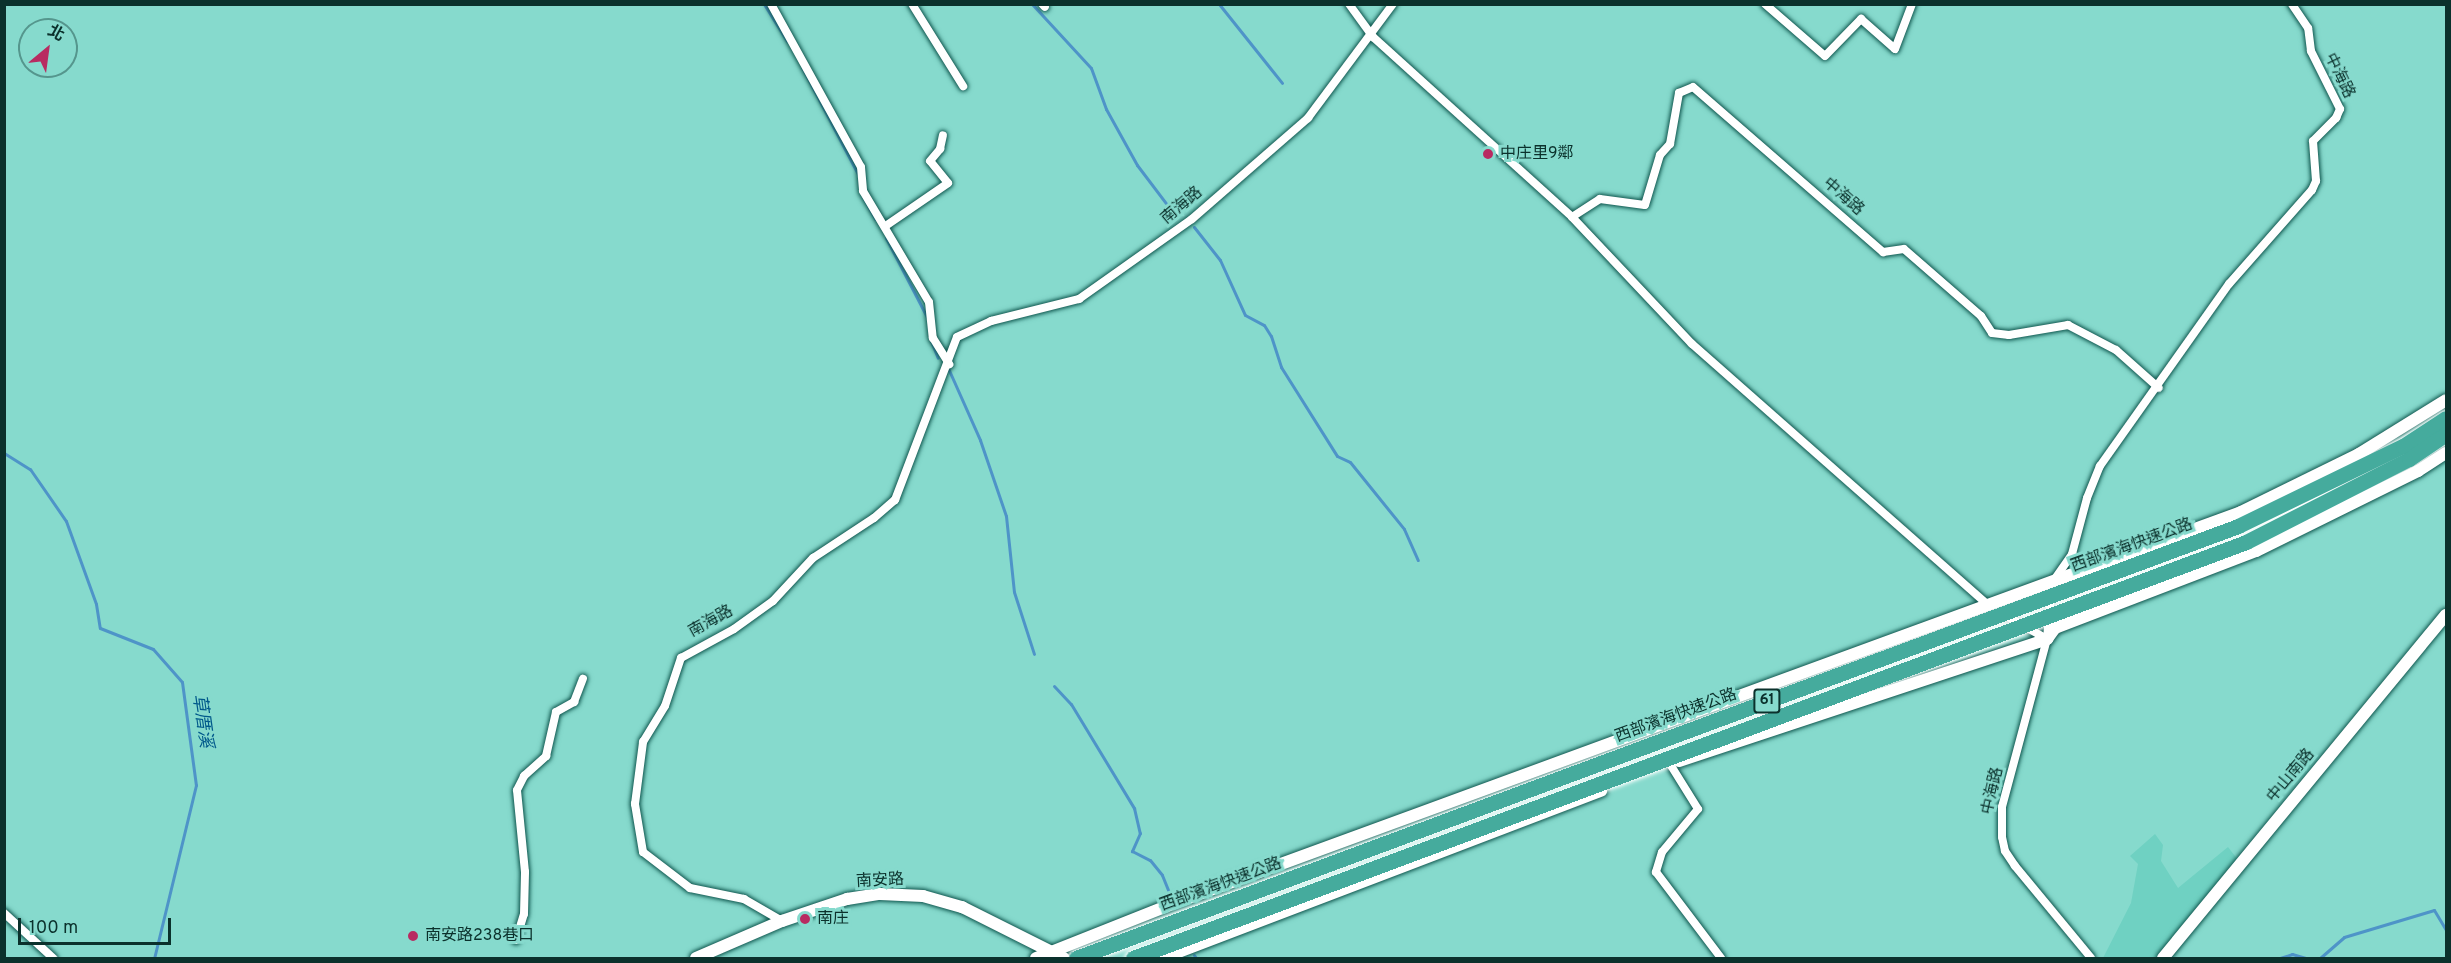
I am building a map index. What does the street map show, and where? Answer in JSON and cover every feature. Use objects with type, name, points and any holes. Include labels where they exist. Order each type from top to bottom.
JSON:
[{"type":"highway","name":"西部濱海快速公路","points":[[1076,958],[2238,526],[2403,446],[2446,418]]},
{"type":"highway","name":"61","points":[[1133,958],[2246,542],[2409,459],[2446,434]]},
{"type":"street","points":[[771,4],[861,167],[863,191],[887,225],[929,302],[933,338],[949,364]]},
{"type":"street","points":[[912,4],[963,86]]},
{"type":"street","points":[[1349,4],[1373,37],[1572,217],[1692,344],[1988,606],[2047,639]]},
{"type":"street","name":"南海路","points":[[782,921],[744,899],[690,888],[643,852],[635,804],[643,742],[665,706],[681,658],[734,628],[773,601],[813,558],[874,518],[895,500],[949,364],[957,337],[992,321],[1078,299],[1192,219],[1308,118],[1373,37],[1383,14],[1393,4]]},
{"type":"street","points":[[1765,4],[1825,56],[1861,19],[1895,49],[1912,4]]},
{"type":"street","name":"中海路","points":[[2091,958],[2005,852],[2002,837],[2002,807],[2047,639],[2052,583],[2072,554],[2086,498],[2100,466],[2159,388],[2191,333],[2229,284],[2304,201],[2316,181],[2313,141],[2336,118],[2340,109],[2311,51],[2308,28],[2292,4]]},
{"type":"street","name":"中海路","points":[[1572,217],[1600,199],[1646,206],[1660,155],[1670,144],[1679,93],[1694,87],[1882,252],[1904,249],[1981,316],[1992,333],[2008,335],[2068,325],[2116,350],[2159,388]]},
{"type":"street","points":[[887,225],[948,183],[930,162],[940,149],[943,135]]},
{"type":"street","points":[[1036,958],[1057,956],[1180,901],[2241,512],[2359,454],[2446,400]]},
{"type":"street","points":[[1163,958],[1670,764],[2047,639],[2055,628],[2256,551],[2418,471],[2446,453]]},
{"type":"street","name":"中山南路","points":[[2163,958],[2446,615]]},
{"type":"street","points":[[516,940],[524,914],[525,872],[517,790],[524,776],[546,756],[556,712],[574,702],[583,679]]},
{"type":"street","points":[[1670,764],[1698,809],[1662,852],[1656,872],[1721,958]]},
{"type":"street","name":"南安路","points":[[696,958],[782,921],[847,899],[880,894],[923,896],[962,907],[1057,956]]},
{"type":"street","points":[[4,913],[53,958]]},
{"type":"shaded area","points":[[2155,834],[2163,845],[2161,861],[2178,888],[2228,847],[2238,860],[2156,958],[2103,958],[2131,903],[2138,864],[2130,856]]},
{"type":"waterway","points":[[764,4],[787,41]]},
{"type":"waterway","points":[[1032,4],[1091,68],[1106,109],[1137,165],[1168,206]]},
{"type":"waterway","points":[[1219,4],[1282,83]]},
{"type":"waterway","points":[[802,67],[859,176]]},
{"type":"waterway","points":[[863,197],[875,219]]},
{"type":"waterway","points":[[1194,227],[1220,260],[1245,315],[1264,325],[1271,336],[1281,367],[1337,456],[1350,462],[1404,529],[1418,560]]},
{"type":"waterway","points":[[886,238],[927,317]]},
{"type":"waterway","points":[[931,341],[938,358]]},
{"type":"waterway","points":[[948,368],[980,440],[1006,516],[1014,592],[1034,654]]},
{"type":"waterway","name":"草厝溪","points":[[4,453],[30,469],[66,521],[96,604],[100,628],[153,649],[182,682],[196,785],[154,958]]},
{"type":"waterway","points":[[1054,686],[1071,704],[1134,808],[1140,833],[1132,851],[1150,860],[1162,875],[1171,897]]},
{"type":"waterway","points":[[2320,958],[2344,937],[2434,910],[2446,930]]},
{"type":"waterway","points":[[2280,958],[2292,954],[2306,958]]},
{"type":"place","name":"中庄里9鄰","points":[[1488,154]]},
{"type":"place","name":"南庄","points":[[805,919]]},
{"type":"place","name":"南安路238巷口","points":[[413,936]]}]
